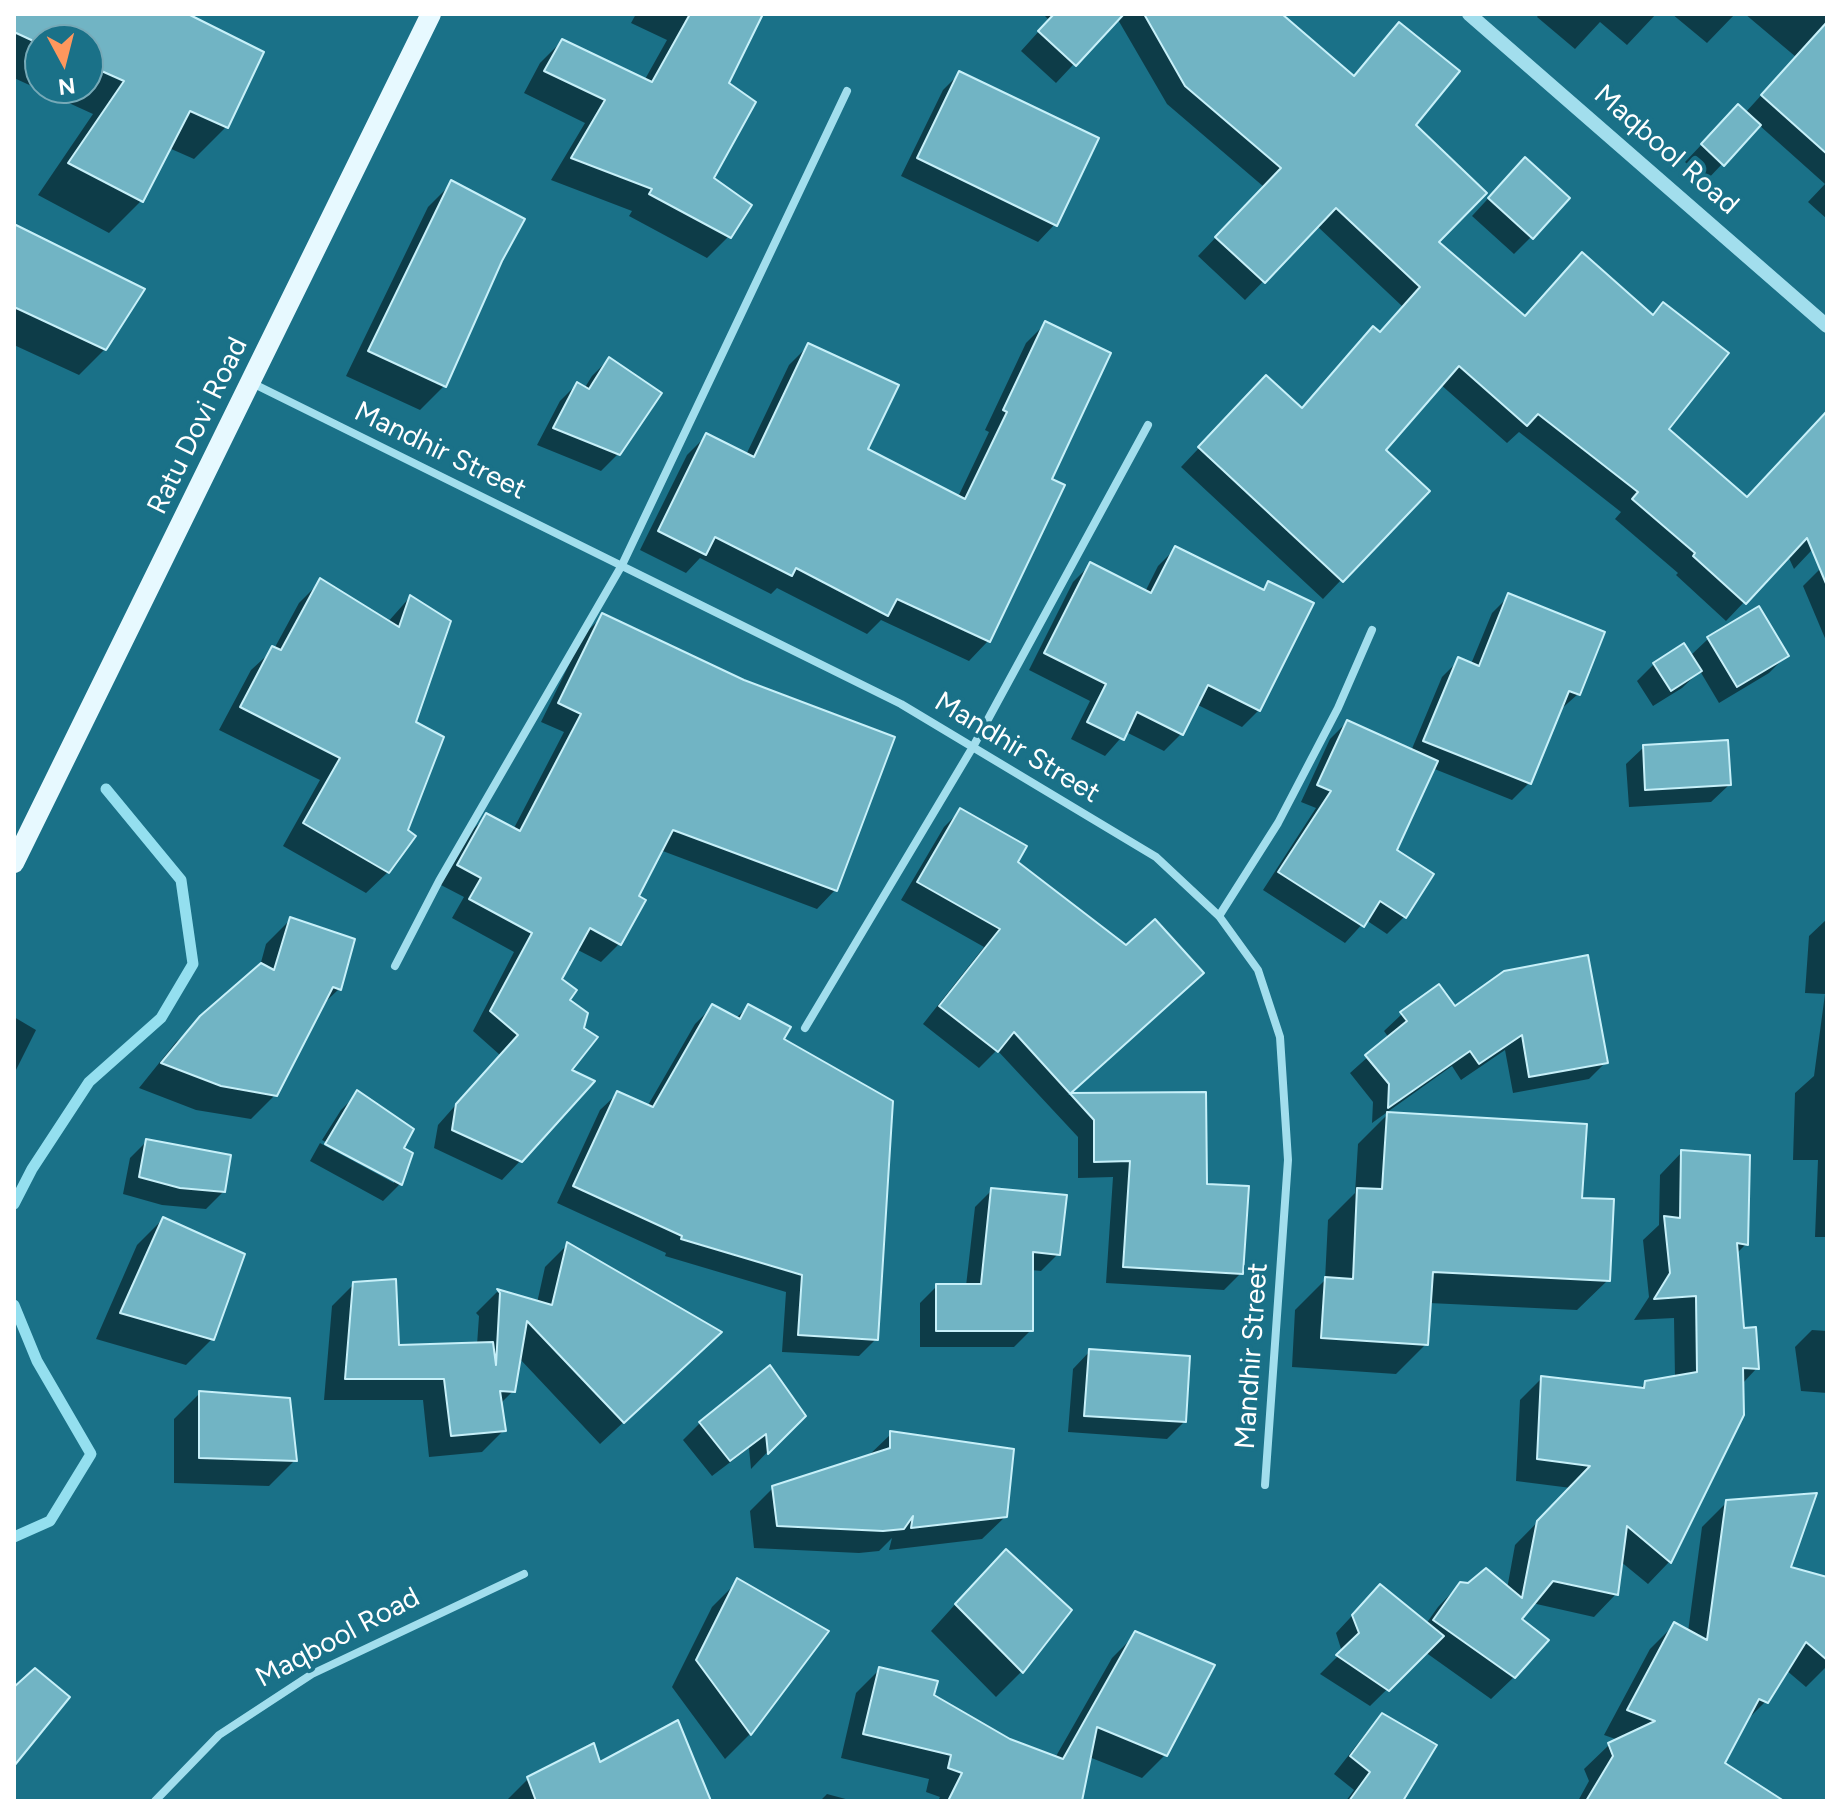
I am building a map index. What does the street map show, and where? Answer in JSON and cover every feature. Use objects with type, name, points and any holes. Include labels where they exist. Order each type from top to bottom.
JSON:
[{"type":"main road","name":"Ratu Dovi Road","points":[[14,863],[431,14]]},
{"type":"street","name":"Maqbool Road","points":[[1469,14],[1827,326]]},
{"type":"street","points":[[395,966],[447,867],[622,565],[847,91]]},
{"type":"street","name":"Mandhir Street","points":[[251,382],[901,704],[974,745],[1156,857],[1219,916],[1258,970],[1280,1037],[1288,1160],[1265,1485]]},
{"type":"street","points":[[805,1028],[974,745],[1148,425]]},
{"type":"street","points":[[1219,916],[1291,797],[1338,708],[1372,630]]},
{"type":"street","name":"Maqbool Road","points":[[155,1801],[219,1735],[312,1674],[524,1574]]},
{"type":"building","points":[[14,14],[188,14],[264,52],[228,128],[190,111],[143,202],[68,163],[124,81],[104,72],[104,24],[24,24],[24,37],[14,32]]},
{"type":"building","points":[[690,14],[763,14],[729,83],[756,102],[714,178],[752,205],[731,238],[649,194],[652,189],[571,158],[605,100],[544,71],[562,39],[652,82]]},
{"type":"building","points":[[1054,14],[1124,14],[1076,66],[1038,31]]},
{"type":"building","points":[[1144,14],[1282,14],[1354,76],[1399,22],[1460,71],[1416,125],[1487,193],[1439,242],[1525,316],[1582,252],[1653,315],[1663,302],[1729,353],[1669,429],[1747,497],[1827,411],[1827,586],[1807,538],[1746,604],[1693,556],[1695,553],[1632,499],[1638,492],[1538,414],[1527,426],[1459,366],[1386,450],[1430,491],[1343,582],[1198,447],[1266,375],[1302,408],[1373,326],[1380,332],[1420,287],[1336,208],[1265,283],[1215,237],[1281,168],[1185,86]]},
{"type":"building","points":[[1827,22],[1827,154],[1761,95]]},
{"type":"building","points":[[959,71],[1099,138],[1057,226],[917,158]]},
{"type":"building","points":[[1738,104],[1761,125],[1724,166],[1701,144]]},
{"type":"building","points":[[1525,157],[1570,198],[1533,239],[1488,198]]},
{"type":"building","points":[[451,180],[525,219],[502,261],[446,387],[368,351]]},
{"type":"building","points":[[14,224],[145,289],[106,350],[14,307]]},
{"type":"building","points":[[1045,321],[1111,353],[1052,479],[1065,485],[990,642],[897,599],[888,616],[796,568],[792,576],[715,537],[706,555],[658,531],[706,433],[754,457],[808,343],[899,385],[868,449],[965,499],[1007,412],[1003,410]]},
{"type":"building","points":[[609,357],[662,393],[620,455],[553,428],[577,382],[589,389]]},
{"type":"building","points":[[1175,546],[1264,590],[1268,581],[1314,603],[1260,711],[1208,685],[1183,735],[1137,712],[1124,740],[1087,722],[1106,684],[1044,653],[1090,562],[1151,593]]},
{"type":"building","points":[[320,578],[399,627],[410,595],[451,621],[416,722],[444,737],[408,830],[416,836],[389,873],[303,823],[340,758],[240,707],[272,646],[281,650]]},
{"type":"building","points":[[1508,593],[1605,632],[1580,695],[1569,691],[1531,784],[1423,741],[1458,657],[1479,666]]},
{"type":"building","points":[[1759,606],[1789,656],[1737,687],[1707,637]]},
{"type":"building","points":[[602,613],[744,680],[895,737],[837,891],[673,830],[639,896],[646,900],[621,945],[590,928],[562,979],[577,990],[570,1000],[588,1013],[584,1028],[598,1037],[572,1070],[595,1081],[522,1162],[452,1130],[456,1104],[518,1035],[490,1011],[532,933],[469,899],[481,878],[457,865],[486,813],[520,831],[581,714],[558,703]]},
{"type":"building","points":[[1684,643],[1702,671],[1671,691],[1653,663]]},
{"type":"building","points":[[1347,720],[1438,761],[1397,850],[1434,874],[1406,918],[1380,901],[1364,927],[1278,872],[1331,791],[1317,785]]},
{"type":"building","points":[[1728,740],[1731,785],[1645,790],[1643,745]]},
{"type":"building","points":[[960,808],[1027,846],[1018,862],[1126,945],[1155,919],[1204,973],[1071,1093],[1206,1092],[1207,1184],[1249,1186],[1243,1274],[1123,1267],[1130,1161],[1094,1162],[1094,1120],[1014,1032],[998,1052],[939,1006],[1000,929],[917,882]]},
{"type":"building","points":[[290,917],[355,939],[341,990],[333,987],[277,1096],[221,1086],[161,1063],[200,1016],[261,963],[274,970]]},
{"type":"building","points":[[1588,955],[1608,1063],[1529,1077],[1522,1035],[1479,1064],[1470,1051],[1388,1108],[1389,1084],[1365,1055],[1407,1021],[1400,1012],[1439,984],[1455,1006],[1504,971]]},
{"type":"building","points":[[712,1004],[740,1019],[748,1004],[791,1027],[784,1039],[893,1101],[878,1340],[798,1335],[802,1275],[681,1239],[682,1236],[573,1186],[617,1091],[653,1107]]},
{"type":"building","points":[[357,1090],[414,1129],[404,1148],[413,1153],[402,1185],[325,1144]]},
{"type":"building","points":[[1387,1112],[1587,1124],[1582,1198],[1614,1199],[1610,1281],[1433,1272],[1428,1345],[1321,1338],[1325,1277],[1353,1279],[1357,1188],[1382,1189]]},
{"type":"building","points":[[146,1139],[231,1155],[225,1192],[180,1188],[139,1177]]},
{"type":"building","points":[[1681,1150],[1750,1155],[1748,1245],[1737,1243],[1744,1328],[1756,1327],[1759,1369],[1743,1368],[1744,1415],[1671,1563],[1627,1526],[1618,1595],[1553,1581],[1522,1619],[1549,1640],[1515,1678],[1433,1620],[1460,1582],[1468,1583],[1486,1568],[1522,1598],[1537,1521],[1590,1466],[1537,1459],[1541,1376],[1644,1388],[1645,1381],[1697,1372],[1696,1296],[1654,1299],[1670,1273],[1664,1216],[1680,1218]]},
{"type":"building","points":[[991,1188],[1067,1195],[1060,1255],[1033,1252],[1033,1331],[936,1331],[936,1284],[981,1284]]},
{"type":"building","points":[[163,1217],[245,1254],[214,1340],[120,1313]]},
{"type":"building","points":[[567,1242],[722,1332],[624,1423],[527,1321],[515,1392],[500,1391],[506,1431],[451,1436],[444,1379],[345,1379],[353,1282],[396,1279],[399,1345],[493,1342],[496,1365],[500,1293],[497,1289],[552,1305]]},
{"type":"building","points":[[1089,1349],[1190,1356],[1186,1422],[1084,1416]]},
{"type":"building","points":[[770,1365],[806,1416],[768,1454],[766,1434],[730,1461],[699,1422]]},
{"type":"building","points":[[199,1391],[290,1398],[297,1461],[199,1458]]},
{"type":"building","points":[[890,1431],[1014,1449],[1007,1517],[911,1528],[913,1516],[904,1529],[883,1531],[777,1526],[772,1486],[890,1448]]},
{"type":"building","points":[[1817,1493],[1791,1567],[1827,1577],[1827,1660],[1806,1642],[1768,1703],[1759,1699],[1725,1763],[1784,1801],[1586,1801],[1613,1756],[1608,1743],[1655,1721],[1627,1710],[1674,1622],[1707,1640],[1726,1500]]},
{"type":"building","points":[[1006,1549],[1072,1610],[1023,1673],[955,1604]]},
{"type":"building","points":[[737,1578],[829,1631],[751,1735],[696,1660]]},
{"type":"building","points":[[1380,1584],[1444,1636],[1389,1691],[1336,1655],[1359,1633],[1352,1615]]},
{"type":"building","points":[[1135,1631],[1215,1665],[1167,1756],[1097,1727],[1082,1801],[948,1801],[962,1773],[948,1768],[951,1755],[863,1734],[879,1667],[938,1681],[934,1695],[1010,1739],[1063,1759]]},
{"type":"building","points":[[35,1668],[70,1697],[14,1766],[14,1687]]},
{"type":"building","points":[[1382,1713],[1437,1745],[1403,1801],[1349,1801],[1370,1772],[1350,1756]]},
{"type":"building","points":[[678,1720],[711,1801],[536,1801],[527,1777],[594,1743],[600,1762]]},
{"type":"waterway","points":[[14,1204],[32,1169],[89,1082],[161,1018],[193,964],[181,880],[106,789]]},
{"type":"waterway","points":[[14,1305],[37,1361],[91,1454],[50,1521],[14,1537]]}]
